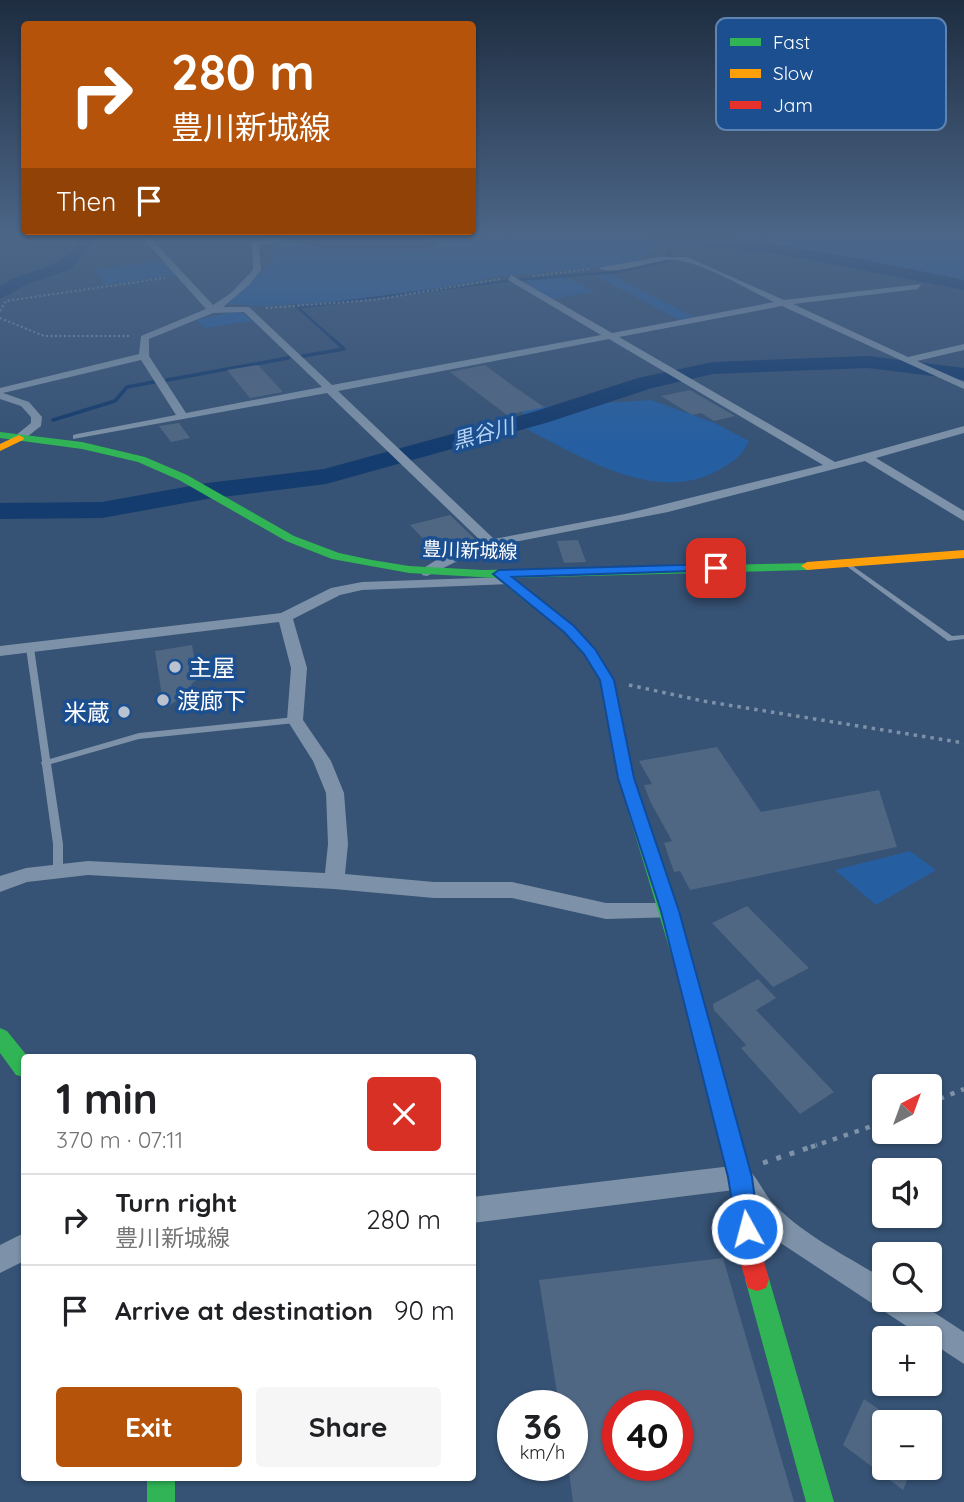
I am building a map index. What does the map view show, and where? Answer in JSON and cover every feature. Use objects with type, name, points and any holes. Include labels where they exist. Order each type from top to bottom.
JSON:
[{"type":"main road","name":"豊川新城線","points":[[0,435],[100,448],[133,456],[195,485],[277,531],[330,555],[426,572],[503,577],[847,564],[922,560],[964,554]]},
{"type":"main road","points":[[0,448],[19,438]]},
{"type":"main road","points":[[503,577],[569,629],[590,652],[607,680],[626,778],[670,911],[740,1177],[750,1255],[821,1502]]},
{"type":"main road","points":[[0,1037],[21,1064]]},
{"type":"main road","points":[[161,1481],[161,1502]]},
{"type":"street","points":[[206,303],[212,310],[246,309],[327,389],[494,544]]},
{"type":"street","points":[[183,417],[144,356],[144,338],[212,310],[222,303]]},
{"type":"street","points":[[554,303],[832,465]]},
{"type":"street","points":[[77,437],[783,303]]},
{"type":"street","points":[[783,303],[964,386]]},
{"type":"street","points":[[907,360],[964,347]]},
{"type":"street","points":[[0,393],[144,356]]},
{"type":"street","points":[[0,393],[19,400],[32,409],[37,417],[37,424],[19,438]]},
{"type":"street","points":[[100,448],[131,427]]},
{"type":"street","points":[[426,572],[443,559],[494,544],[635,516],[867,457],[964,429]]},
{"type":"street","points":[[867,457],[964,517]]},
{"type":"street","points":[[0,651],[285,617],[336,591],[362,586],[503,577]]},
{"type":"street","points":[[285,617],[299,668],[295,720],[322,761],[335,793],[338,844],[334,881]]},
{"type":"street","points":[[0,884],[26,875],[88,868],[334,881],[433,890],[512,890],[607,911],[670,911]]},
{"type":"street","points":[[476,1210],[740,1177],[761,1209],[779,1227],[872,1288]]},
{"type":"street","points":[[0,1259],[21,1248]]},
{"type":"street","points":[[908,1312],[964,1349]]},
{"type":"lane","points":[[847,564],[951,639],[964,636]]},
{"type":"lane","points":[[30,648],[58,844],[58,872]]},
{"type":"lane","points":[[45,763],[139,736],[295,720]]},
{"type":"path","points":[[246,309],[329,303]]},
{"type":"path","points":[[0,318],[44,336],[144,338]]},
{"type":"path","points":[[607,680],[703,701],[964,743]]},
{"type":"path","points":[[942,1098],[964,1089]]},
{"type":"path","points":[[740,1177],[754,1167],[872,1126]]},
{"type":"shaded area","points":[[229,303],[309,303],[262,306]]},
{"type":"shaded area","points":[[648,303],[667,303],[694,317],[680,320]]},
{"type":"shaded area","points":[[233,312],[243,313],[252,321],[205,328],[197,320]]},
{"type":"shaded area","points":[[651,400],[715,423],[749,441],[737,458],[719,470],[694,480],[669,482],[644,480],[618,472],[522,427],[523,408]]},
{"type":"shaded area","points":[[910,851],[936,870],[876,905],[835,870]]},
{"type":"building","points":[[258,365],[283,392],[250,398],[227,370]]},
{"type":"building","points":[[485,365],[544,407],[507,415],[450,372]]},
{"type":"building","points":[[690,390],[735,416],[714,421],[701,413],[692,415],[661,396]]},
{"type":"building","points":[[179,423],[190,438],[171,442],[159,426]]},
{"type":"building","points":[[450,515],[477,541],[436,552],[410,525]]},
{"type":"building","points":[[578,540],[586,562],[564,563],[557,541]]},
{"type":"building","name":"主屋","points":[[192,645],[198,679],[191,684],[193,690],[164,709],[155,651]]},
{"type":"building","points":[[717,747],[761,812],[879,790],[897,847],[690,890],[680,871],[674,872],[664,843],[672,841],[650,801],[644,785],[652,784],[639,761]]},
{"type":"building","points":[[747,906],[809,968],[773,987],[712,923]]},
{"type":"building","points":[[758,979],[776,998],[756,1010],[834,1092],[800,1114],[741,1048],[746,1045],[714,1010],[713,1004]]},
{"type":"building","points":[[723,1258],[794,1502],[573,1502],[570,1481],[588,1481],[588,1390],[557,1390],[539,1280]]},
{"type":"building","points":[[864,1399],[880,1410],[872,1410],[872,1467],[843,1445]]},
{"type":"building","points":[[890,1480],[907,1480],[903,1490]]},
{"type":"waterway","points":[[302,307],[333,303]]},
{"type":"waterway","points":[[295,305],[334,340]]},
{"type":"waterway","points":[[303,356],[344,349],[332,338]]},
{"type":"waterway","points":[[167,380],[288,358]]},
{"type":"waterway","name":"黒谷川","points":[[0,511],[102,510],[207,491],[273,485],[326,476],[541,417],[646,383],[713,368],[868,362],[964,374]]},
{"type":"waterway","points":[[53,420],[115,401],[127,387],[154,382]]},
{"type":"traffic: fast","points":[[0,435],[82,445],[142,460],[183,478],[290,539],[336,556],[372,564],[483,574],[807,566]]},
{"type":"traffic: fast","points":[[499,574],[569,629],[590,652],[607,680],[626,778],[681,954]]},
{"type":"traffic: fast","points":[[0,1037],[21,1064]]},
{"type":"traffic: fast","points":[[757,1279],[820,1502]]},
{"type":"traffic: fast","points":[[161,1481],[161,1502]]},
{"type":"traffic: slow","points":[[0,448],[19,438]]},
{"type":"traffic: slow","points":[[807,566],[964,554]]},
{"type":"traffic: jam","points":[[681,954],[740,1177],[750,1255],[757,1279]]},
{"type":"place","name":"主屋","points":[[175,667]]},
{"type":"place","name":"渡廊下","points":[[163,700]]},
{"type":"place","name":"米蔵","points":[[124,712]]},
{"type":"route","points":[[716,568],[499,574],[569,629],[590,652],[607,680],[626,778],[670,911],[740,1177],[747,1229]]}]
